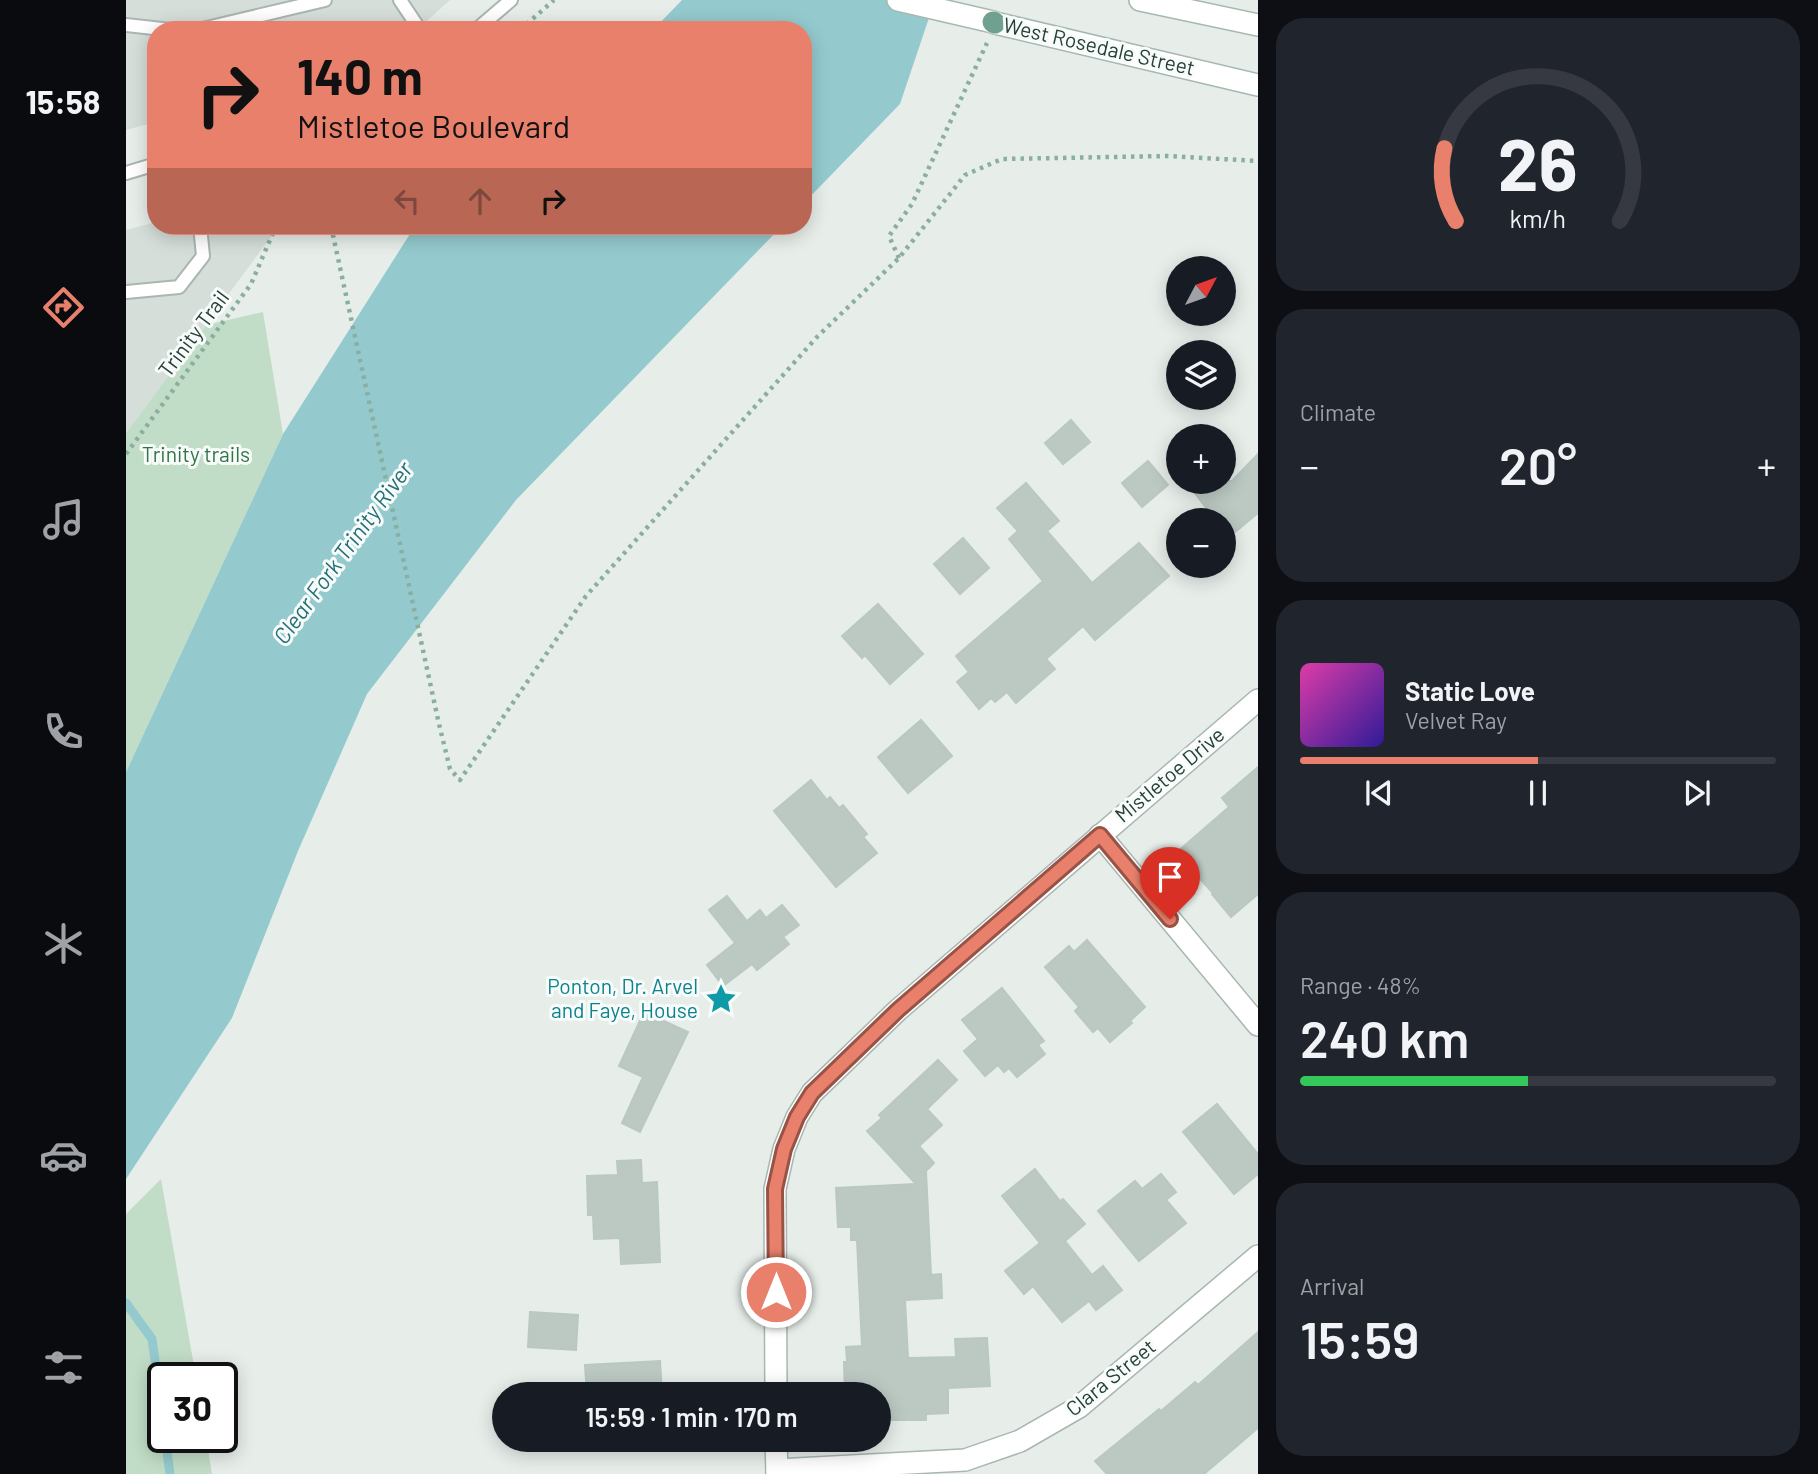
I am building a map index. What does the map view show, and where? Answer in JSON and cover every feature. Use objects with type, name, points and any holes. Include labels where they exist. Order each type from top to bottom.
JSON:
[{"type":"street","name":"West Rosedale Street","points":[[898,0],[1258,85]]},
{"type":"street","points":[[1140,0],[1258,25]]},
{"type":"street","name":"Mistletoe Drive","points":[[776,1382],[775,1189],[784,1149],[797,1117],[812,1093],[898,1010],[1258,700]]},
{"type":"street","points":[[1100,835],[1258,1025]]},
{"type":"street","name":"Clara Street","points":[[777,1472],[965,1460],[1020,1441],[1079,1408],[1258,1256]]},
{"type":"street","points":[[776,1452],[777,1472]]},
{"type":"lane","points":[[236,21],[325,0]]},
{"type":"lane","points":[[400,0],[414,21]]},
{"type":"lane","points":[[487,21],[511,0]]},
{"type":"lane","points":[[126,25],[147,27]]},
{"type":"lane","points":[[126,173],[147,167]]},
{"type":"lane","points":[[126,292],[179,287],[204,256],[201,235]]},
{"type":"path","points":[[530,21],[554,0]]},
{"type":"path","points":[[899,258],[889,236],[912,204],[994,23]]},
{"type":"path","points":[[333,235],[439,724],[450,769],[460,780],[586,596],[817,337],[899,258],[965,175],[1002,159],[1167,156],[1258,161]]},
{"type":"path","name":"Trinity Trail","points":[[126,454],[251,284],[272,235]]},
{"type":"shaded area","points":[[126,0],[450,0],[427,21],[147,21],[147,124],[126,130]]},
{"type":"shaded area","points":[[147,224],[147,235],[272,235],[126,433],[126,230]]},
{"type":"green space","name":"Trinity trails","points":[[263,312],[283,434],[126,772],[126,433],[206,325]]},
{"type":"green space","points":[[161,1179],[193,1362],[147,1362],[147,1453],[209,1453],[212,1474],[126,1474],[126,1214]]},
{"type":"water","points":[[682,0],[935,0],[900,104],[812,195],[812,21],[662,21]]},
{"type":"water","name":"Clear Fork Trinity River","points":[[409,235],[773,235],[516,500],[367,694],[298,851],[232,1018],[126,1179],[126,772],[283,434]]},
{"type":"building","points":[[1071,420],[1090,442],[1063,464],[1045,443]]},
{"type":"building","points":[[1258,454],[1258,513],[1236,531],[1236,508],[1206,508],[1196,494],[1236,494],[1236,477]]},
{"type":"building","points":[[1148,461],[1166,483],[1166,487],[1142,507],[1122,483]]},
{"type":"building","points":[[1026,483],[1059,521],[1047,531],[1092,583],[1139,543],[1166,573],[1167,578],[1095,640],[1083,626],[1046,659],[1055,669],[1016,703],[1007,692],[995,702],[991,698],[979,709],[957,682],[969,672],[956,656],[1043,581],[1009,539],[1018,531],[997,508]]},
{"type":"building","points":[[963,538],[989,568],[960,594],[934,564]]},
{"type":"building","points":[[878,604],[923,654],[890,684],[865,655],[862,658],[842,636]]},
{"type":"building","points":[[921,720],[952,756],[908,793],[878,757]]},
{"type":"building","points":[[1258,767],[1258,894],[1231,917],[1176,853],[1229,807],[1222,798]]},
{"type":"building","points":[[811,780],[827,800],[830,797],[839,808],[843,805],[867,834],[863,837],[877,853],[836,887],[774,811]]},
{"type":"building","points":[[727,896],[747,921],[760,910],[766,918],[782,905],[799,925],[783,937],[789,944],[757,970],[752,964],[723,986],[707,965],[735,943],[709,910]]},
{"type":"building","points":[[1087,940],[1145,1007],[1130,1021],[1132,1023],[1110,1042],[1098,1028],[1093,1032],[1075,1011],[1079,1007],[1045,967],[1069,946],[1074,952]]},
{"type":"building","points":[[1002,988],[1044,1041],[1038,1045],[1045,1054],[1017,1077],[1009,1068],[1004,1072],[998,1065],[985,1076],[964,1051],[978,1039],[962,1020]]},
{"type":"building","points":[[644,1012],[688,1032],[640,1132],[622,1123],[643,1077],[619,1066]]},
{"type":"building","points":[[938,1060],[957,1080],[927,1109],[942,1125],[919,1146],[934,1163],[926,1171],[931,1275],[941,1274],[942,1298],[905,1300],[908,1358],[956,1357],[955,1339],[987,1338],[990,1386],[948,1388],[948,1413],[926,1414],[926,1420],[891,1420],[891,1382],[845,1382],[846,1347],[862,1346],[857,1240],[851,1240],[851,1227],[838,1227],[836,1188],[916,1184],[867,1131],[882,1118],[879,1115]]},
{"type":"building","points":[[1217,1104],[1258,1154],[1258,1174],[1234,1194],[1183,1132]]},
{"type":"building","points":[[641,1160],[642,1183],[657,1182],[660,1262],[621,1264],[620,1238],[594,1239],[593,1215],[588,1215],[587,1176],[618,1175],[617,1161]]},
{"type":"building","points":[[1035,1169],[1060,1201],[1063,1199],[1085,1224],[1065,1241],[1092,1275],[1103,1266],[1122,1290],[1096,1310],[1089,1301],[1062,1322],[1033,1286],[1024,1294],[1005,1271],[1040,1243],[1002,1196]]},
{"type":"building","points":[[1161,1174],[1176,1192],[1166,1200],[1186,1223],[1139,1261],[1098,1211],[1135,1181],[1142,1189]]},
{"type":"building","points":[[530,1312],[578,1315],[576,1350],[528,1347]]},
{"type":"building","points":[[1258,1332],[1258,1428],[1204,1474],[1107,1474],[1095,1461],[1195,1382],[1198,1385]]},
{"type":"building","points":[[660,1361],[661,1382],[586,1382],[585,1365]]},
{"type":"waterway","points":[[126,1303],[152,1339],[155,1362]]},
{"type":"waterway","points":[[167,1453],[170,1474]]},
{"type":"place","name":"Ponton, Dr. Arvel and Faye, House","points":[[721,999]]},
{"type":"route","points":[[776,1292],[775,1189],[784,1149],[797,1117],[812,1093],[898,1010],[1100,835],[1170,919]]}]
